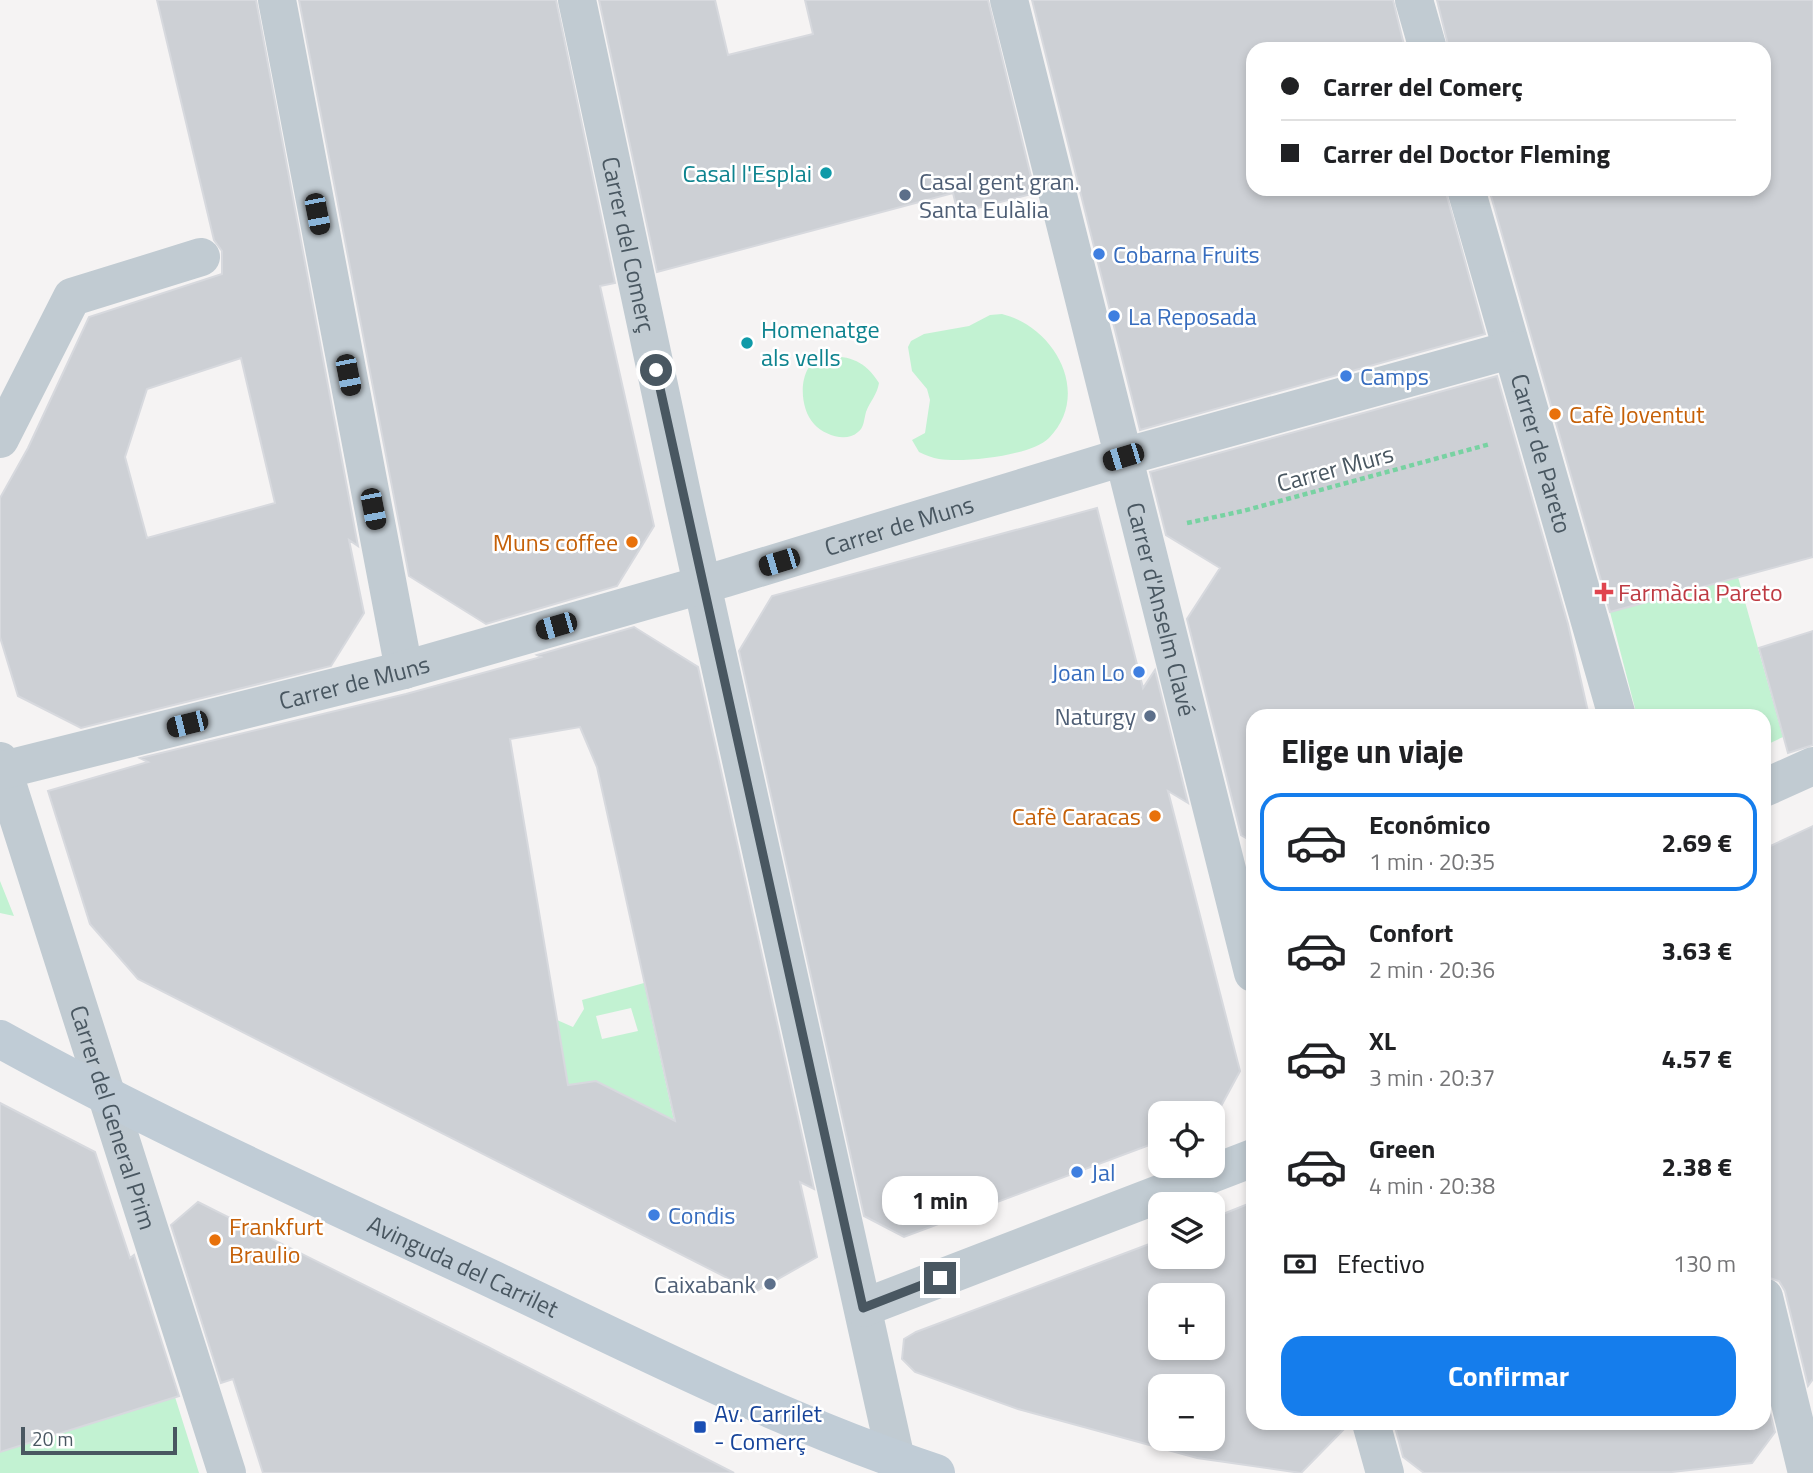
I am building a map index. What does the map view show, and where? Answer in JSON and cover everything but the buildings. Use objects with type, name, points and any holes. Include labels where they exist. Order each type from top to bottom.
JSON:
[{"type":"street","points":[[276,0],[404,670]]},
{"type":"street","name":"Carrer del Comerç","points":[[577,0],[702,584],[897,1466]]},
{"type":"street","name":"Carrer d'Anselm Clavé","points":[[1009,0],[1246,935]]},
{"type":"street","points":[[1414,0],[1426,42]]},
{"type":"street","name":"Carrer de Pareto","points":[[1468,196],[1615,709]]},
{"type":"street","points":[[0,439],[72,297],[201,257]]},
{"type":"street","name":"Carrer de Muns","points":[[1,766],[404,670],[702,584],[1123,457],[1510,350]]},
{"type":"street","name":"Carrer del General Prim","points":[[1,766],[227,1473]]},
{"type":"street","points":[[1771,785],[1813,766]]},
{"type":"street","name":"Avinguda del Carrilet","points":[[0,1039],[107,1098],[714,1384],[897,1466],[936,1473]]},
{"type":"street","points":[[863,1308],[1246,1161]]},
{"type":"street","points":[[1771,1326],[1807,1473]]},
{"type":"street","points":[[1373,1430],[1384,1473]]},
{"type":"path","name":"Carrer Murs","points":[[1143,532],[1242,511],[1535,431]]},
{"type":"green space","points":[[1002,314],[1021,321],[1038,333],[1052,347],[1062,364],[1067,383],[1067,402],[1062,421],[1049,438],[1013,454],[950,460],[919,452],[912,440],[925,433],[930,400],[927,389],[912,371],[908,347],[911,341],[924,334],[969,326],[990,315]]},
{"type":"green space","points":[[826,356],[857,361],[868,369],[879,383],[862,428],[847,437],[823,431],[808,416],[805,406],[805,375],[817,359]]},
{"type":"green space","points":[[1738,577],[1783,737],[1771,743],[1771,709],[1635,709],[1610,612]]},
{"type":"green space","points":[[0,881],[14,916],[0,913]]},
{"type":"green space","points":[[644,983],[678,1139],[663,1156],[652,1109],[596,1081],[568,1085],[557,1020],[573,1027],[584,1009],[582,1000]],"holes":[[[631,1008],[638,1031],[602,1039],[596,1016]]]},
{"type":"green space","points":[[175,1397],[199,1473],[0,1473],[0,1452]]},
{"type":"place","name":"Casal l'Esplai","points":[[826,173]]},
{"type":"place","name":"Casal gent gran. Santa Eulàlia","points":[[905,195]]},
{"type":"place","name":"Cobarna Fruits","points":[[1099,254]]},
{"type":"place","name":"La Reposada","points":[[1114,316]]},
{"type":"place","name":"Homenatge als vells","points":[[747,343]]},
{"type":"place","name":"Camps","points":[[1346,376]]},
{"type":"place","name":"Cafè Joventut","points":[[1555,414]]},
{"type":"place","name":"Muns coffee","points":[[632,542]]},
{"type":"place","name":"Farmàcia Pareto","points":[[1604,592]]},
{"type":"place","name":"Joan Lo","points":[[1139,672]]},
{"type":"place","name":"Naturgy","points":[[1150,716]]},
{"type":"place","name":"Cafè Caracas","points":[[1155,816]]},
{"type":"place","name":"Jal","points":[[1077,1172]]},
{"type":"place","name":"Condis","points":[[654,1215]]},
{"type":"place","name":"Frankfurt Braulio","points":[[215,1240]]},
{"type":"place","name":"Caixabank","points":[[770,1284]]},
{"type":"place","name":"Av. Carrilet - Comerç","points":[[700,1427]]},
{"type":"route","points":[[656,370],[863,1308],[940,1278]]}]
